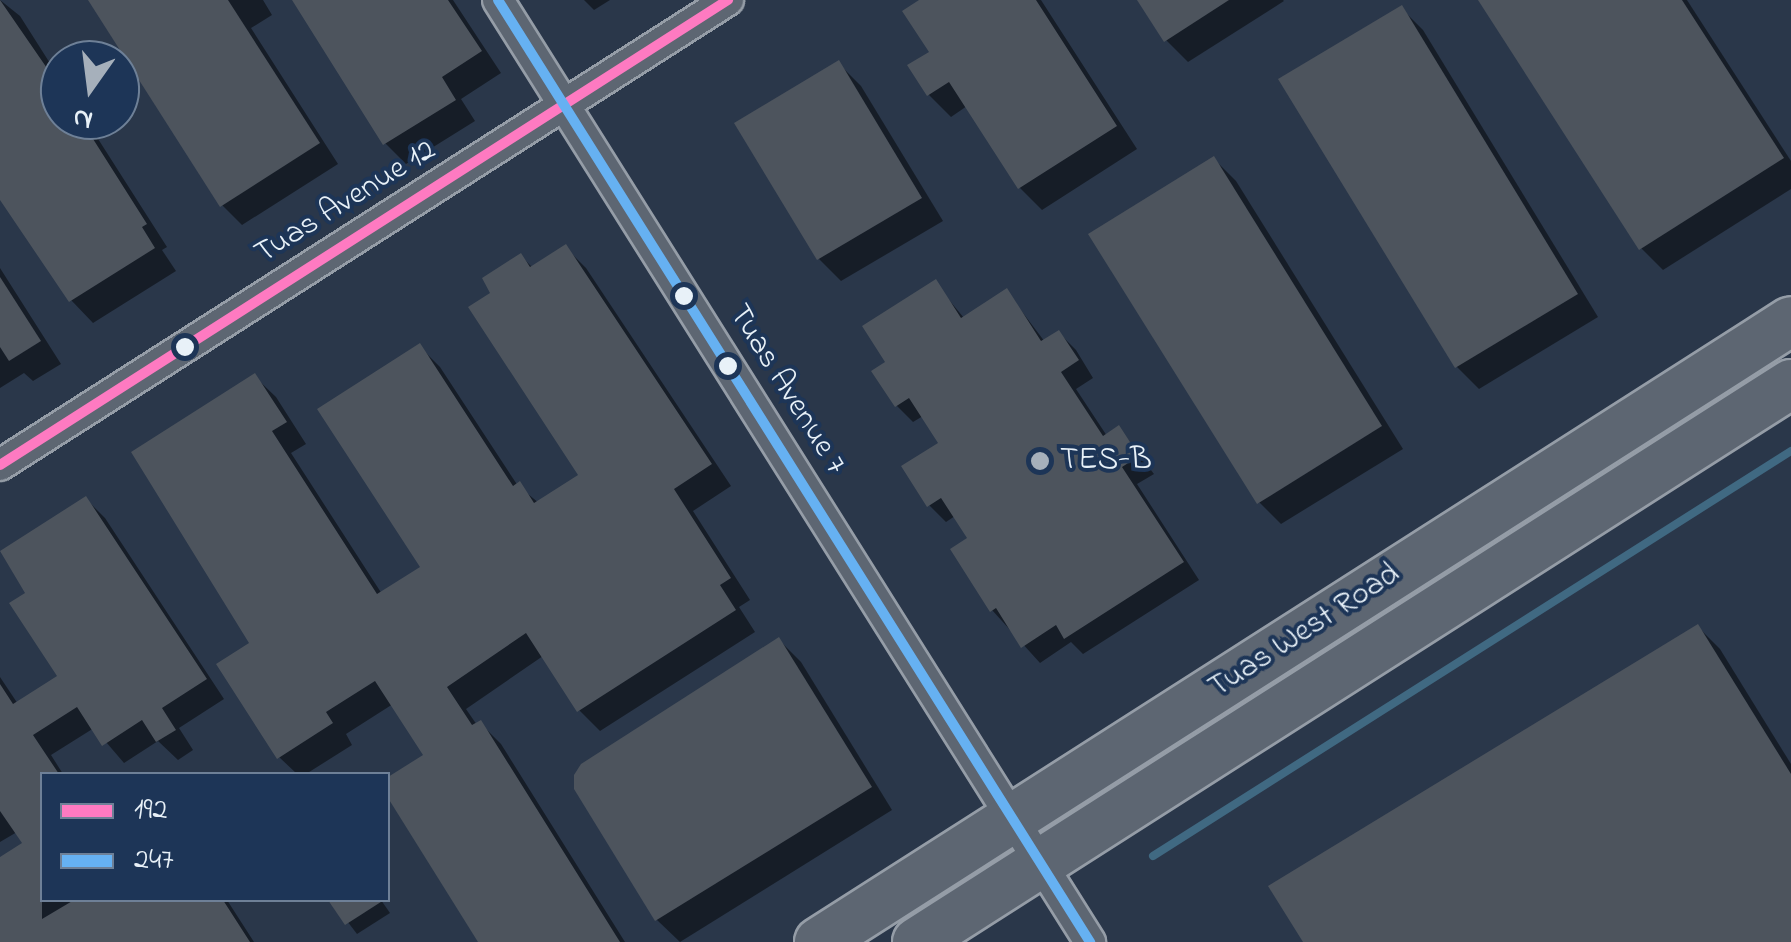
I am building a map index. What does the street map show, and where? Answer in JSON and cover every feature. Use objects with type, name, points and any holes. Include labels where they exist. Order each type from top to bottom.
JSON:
[{"type":"main road","name":"Tuas West Road","points":[[820,942],[1791,321]]},
{"type":"main road","name":"Tuas West Road","points":[[917,942],[1791,384]]},
{"type":"street","name":"Tuas Avenue 7","points":[[498,0],[1090,942]]},
{"type":"street","name":"Tuas Avenue 12","points":[[0,464],[728,0]]},
{"type":"building","points":[[0,0],[40,58],[40,140],[94,140],[147,224],[142,227],[155,248],[69,302],[0,200]]},
{"type":"building","points":[[88,0],[228,0],[320,143],[220,207],[140,82],[140,40],[114,40]]},
{"type":"building","points":[[292,0],[448,0],[482,51],[442,77],[456,100],[383,145]]},
{"type":"building","points":[[919,0],[1036,0],[1117,126],[1018,189],[949,82],[927,96],[907,65],[929,52],[902,11]]},
{"type":"building","points":[[1137,0],[1229,0],[1164,42]]},
{"type":"building","points":[[1478,0],[1682,0],[1784,158],[1639,250]]},
{"type":"building","points":[[1402,5],[1578,294],[1455,368],[1278,79]]},
{"type":"building","points":[[839,60],[922,198],[817,260],[734,123]]},
{"type":"building","points":[[1214,156],[1382,426],[1257,504],[1088,234]]},
{"type":"building","points":[[566,244],[712,464],[674,489],[731,578],[720,585],[736,610],[577,712],[526,633],[447,687],[472,725],[481,720],[620,942],[478,942],[390,801],[390,776],[423,755],[375,681],[326,712],[333,723],[277,759],[216,664],[249,643],[131,452],[255,373],[287,422],[272,431],[377,594],[420,567],[317,409],[420,343],[513,486],[520,481],[534,503],[578,475],[468,307],[490,293],[482,278],[521,253],[530,267]]},
{"type":"building","points":[[0,277],[41,341],[9,361],[0,347]]},
{"type":"building","name":"TES-B","points":[[936,279],[961,318],[1007,288],[1041,341],[1059,330],[1079,360],[1061,372],[1103,436],[1119,425],[1139,456],[1122,467],[1184,562],[1064,639],[1056,625],[1021,648],[996,608],[990,612],[950,549],[967,538],[941,498],[927,507],[901,466],[938,443],[909,398],[895,407],[871,371],[885,362],[862,326]]},
{"type":"building","points":[[86,496],[207,679],[162,708],[176,730],[156,742],[142,720],[102,746],[77,707],[33,735],[58,772],[40,772],[42,919],[71,902],[224,902],[250,942],[0,942],[0,857],[22,843],[0,811],[0,684],[13,704],[57,676],[9,603],[25,593],[0,551]]},
{"type":"building","points":[[1698,624],[1791,774],[1791,942],[1303,942],[1268,886]]},
{"type":"building","points":[[779,637],[872,787],[655,921],[574,789],[574,775],[581,764]]},
{"type":"building","points":[[329,902],[381,902],[345,925]]},
{"type":"waterway","points":[[1153,856],[1791,451]]},
{"type":"transit line","name":"247","points":[[498,0],[1090,942]]},
{"type":"transit line","name":"192","points":[[0,465],[728,0]]},
{"type":"place","name":"TES-B","points":[[1040,461]]}]
